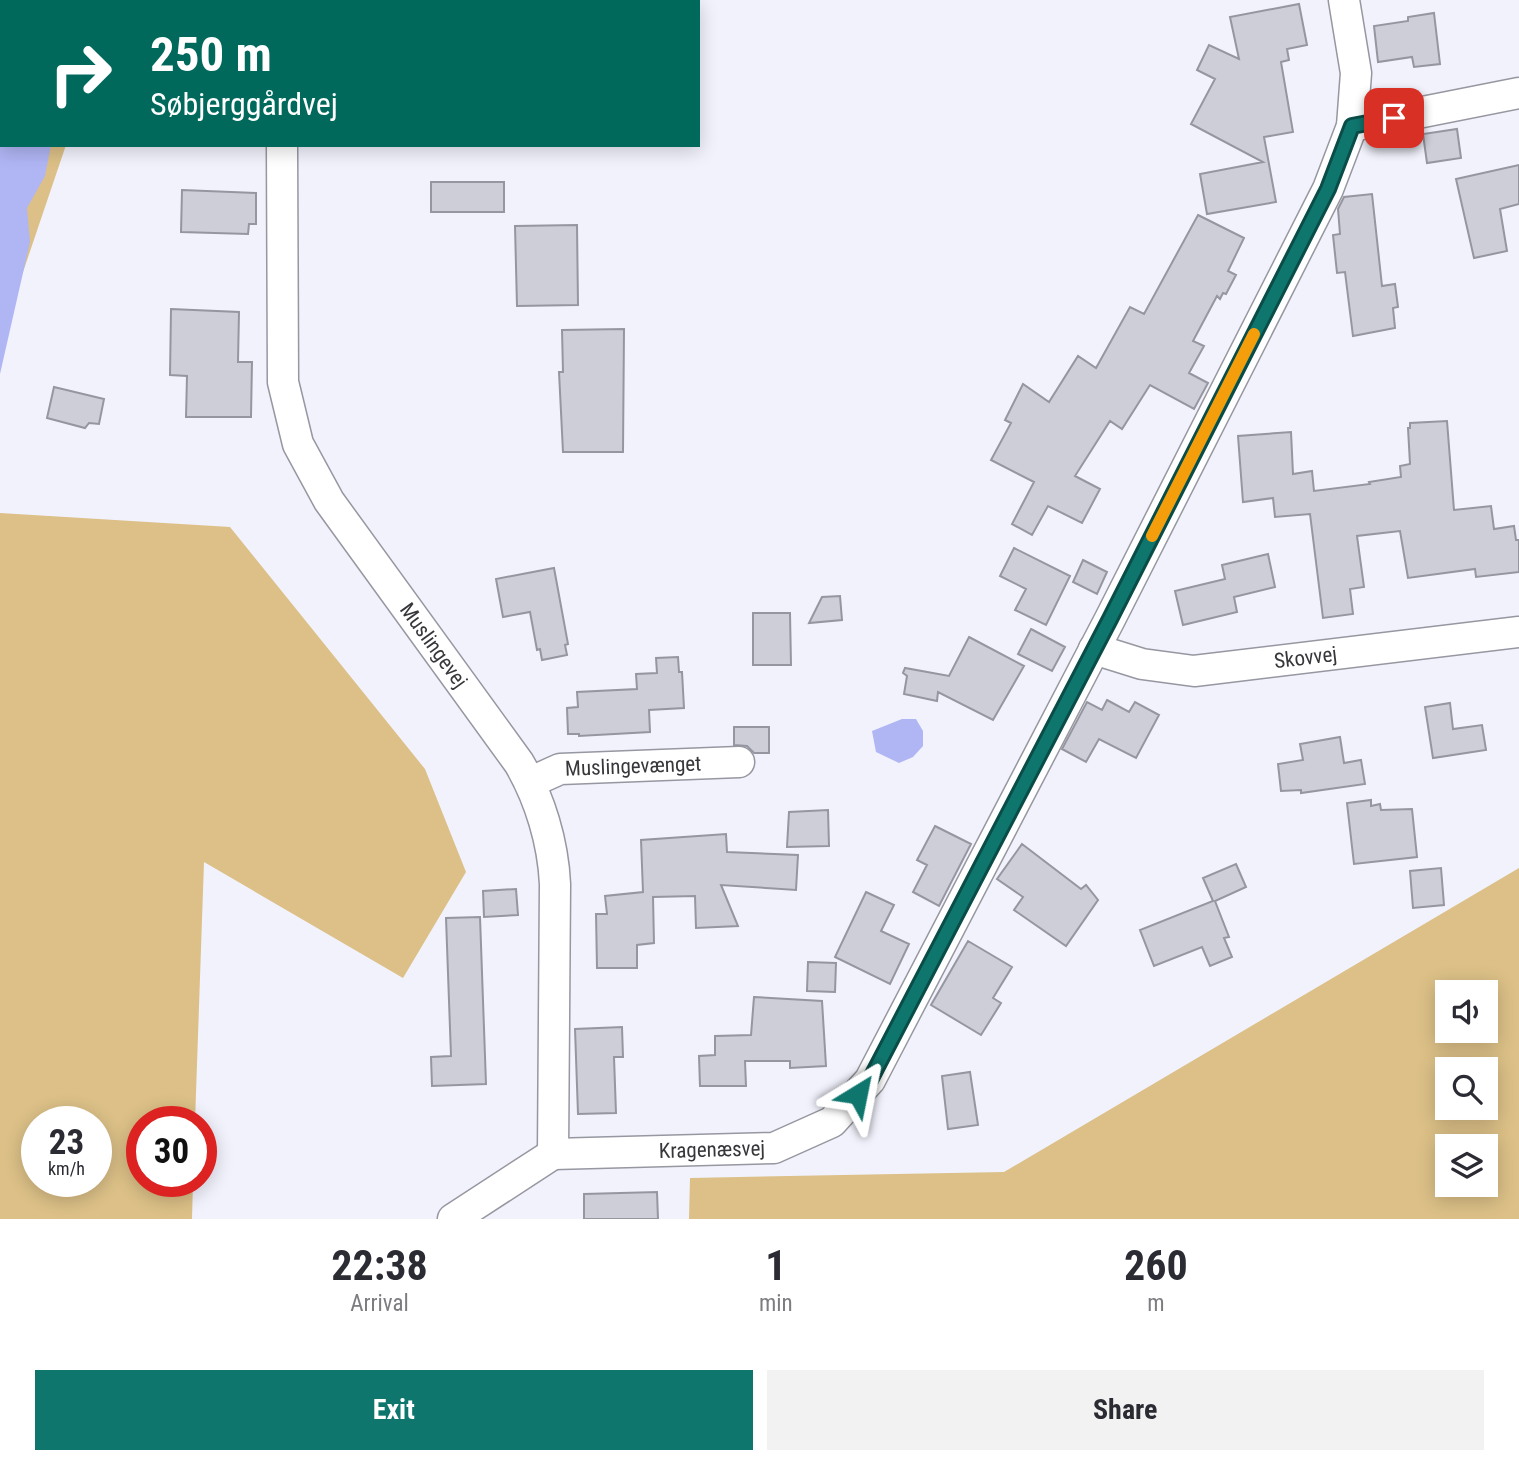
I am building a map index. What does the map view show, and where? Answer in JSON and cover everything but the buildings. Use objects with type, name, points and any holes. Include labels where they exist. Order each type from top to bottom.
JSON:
[{"type":"street","name":"Kragenæsvej","points":[[553,1154],[774,1148],[832,1122],[870,1080],[1094,649],[1328,189],[1352,126],[1356,73],[1344,0]]},
{"type":"street","points":[[1352,126],[1519,93]]},
{"type":"street","name":"Muslingevej","points":[[282,147],[283,382],[298,444],[329,501],[505,742],[531,782],[537,799],[554,870],[553,1154]]},
{"type":"street","name":"Skovvej","points":[[1094,649],[1142,664],[1194,671],[1519,632]]},
{"type":"street","name":"Muslingevænget","points":[[531,782],[560,769],[739,762]]},
{"type":"street","points":[[453,1219],[553,1154]]},
{"type":"shaded area","points":[[0,147],[65,147],[0,340]]},
{"type":"shaded area","points":[[0,513],[230,527],[425,769],[466,872],[403,978],[204,862],[196,1106],[126,1106],[126,1197],[193,1197],[192,1219],[0,1219]]},
{"type":"shaded area","points":[[1519,868],[1519,1219],[689,1219],[690,1178],[1004,1172]]},
{"type":"water","points":[[0,147],[51,147],[45,176],[27,208],[30,242],[0,374]]},
{"type":"water","points":[[902,719],[916,719],[923,731],[923,746],[913,757],[899,763],[876,752],[872,731]]},
{"type":"slow traffic","points":[[1152,536],[1254,334]]},
{"type":"route","points":[[858,1094],[870,1080],[1110,619],[1328,189],[1352,126],[1394,118]]}]
